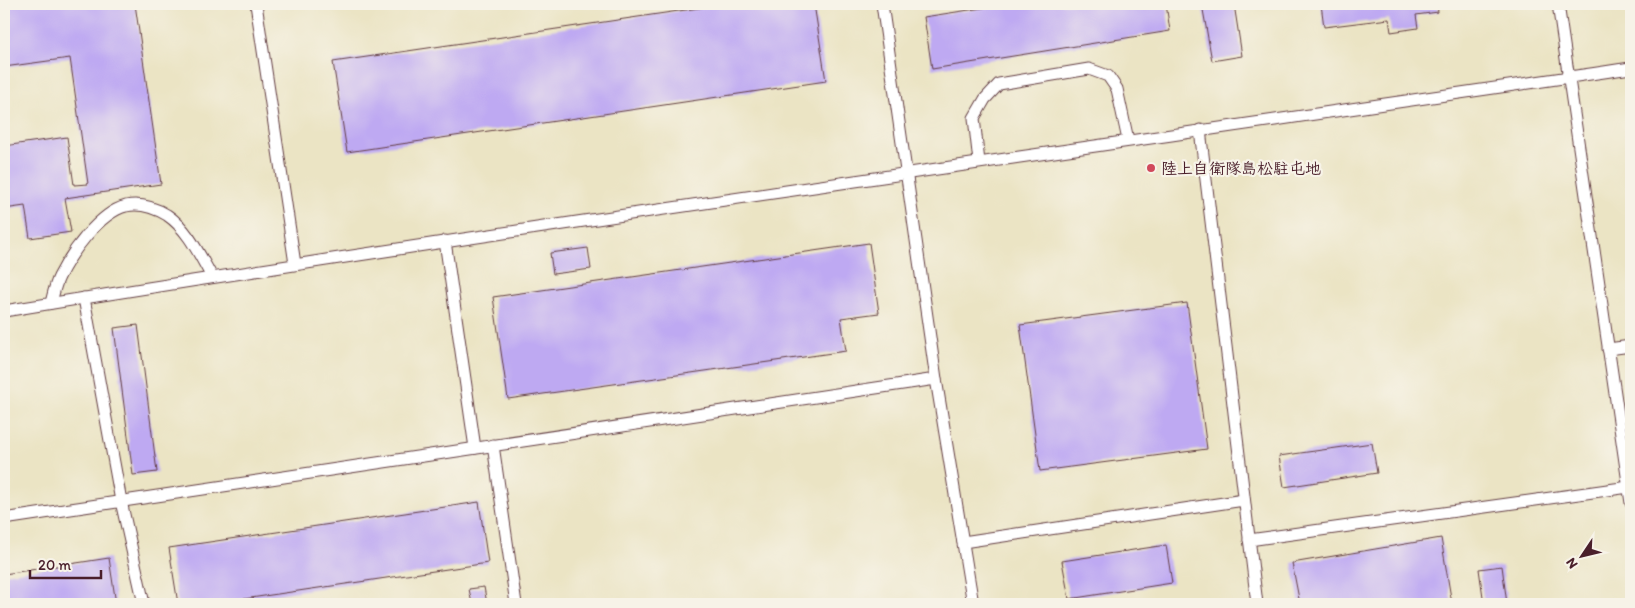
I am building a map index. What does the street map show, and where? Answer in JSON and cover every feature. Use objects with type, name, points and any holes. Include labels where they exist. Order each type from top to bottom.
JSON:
[{"type":"lane","points":[[256,4],[295,264]]},
{"type":"lane","points":[[882,4],[936,379],[973,604]]},
{"type":"lane","points":[[1558,4],[1631,503]]},
{"type":"lane","points":[[4,311],[295,264],[907,172],[1631,68]]},
{"type":"lane","points":[[979,162],[974,118],[984,100],[999,84],[1089,69],[1108,76],[1117,89],[1128,140]]},
{"type":"lane","points":[[1200,130],[1257,604]]},
{"type":"lane","points":[[50,303],[58,279],[69,259],[88,233],[107,216],[126,206],[148,206],[168,216],[188,236],[212,277]]},
{"type":"lane","points":[[445,242],[475,448]]},
{"type":"lane","points":[[84,298],[121,501],[144,604]]},
{"type":"lane","points":[[1608,350],[1631,346]]},
{"type":"lane","points":[[4,519],[936,379]]},
{"type":"lane","points":[[493,445],[516,604]]},
{"type":"lane","points":[[1249,540],[1629,486]]},
{"type":"lane","points":[[963,542],[1244,500]]},
{"type":"building","points":[[4,4],[135,4],[161,184],[65,198],[71,232],[30,238],[25,206],[4,209],[4,146],[67,137],[74,185],[88,184],[70,58],[4,67]]},
{"type":"building","points":[[726,4],[814,4],[826,81],[347,152],[333,62]]},
{"type":"building","points":[[1008,4],[1166,4],[1170,31],[932,69],[924,17]]},
{"type":"building","points":[[1202,4],[1234,4],[1242,56],[1212,61]]},
{"type":"building","points":[[1321,4],[1437,4],[1438,12],[1416,15],[1418,28],[1391,32],[1389,19],[1324,27]]},
{"type":"building","points":[[869,243],[879,313],[841,318],[846,351],[508,399],[493,297]]},
{"type":"building","points":[[588,248],[591,269],[553,274],[550,253]]},
{"type":"building","points":[[1187,303],[1207,449],[1040,471],[1020,325]]},
{"type":"building","points":[[138,325],[157,472],[133,475],[114,328]]},
{"type":"building","points":[[1372,443],[1377,473],[1284,487],[1279,456]]},
{"type":"building","points":[[479,502],[488,563],[210,604],[178,604],[169,548]]},
{"type":"building","points":[[1441,538],[1452,604],[1300,604],[1292,563]]},
{"type":"building","points":[[1166,545],[1172,583],[1069,599],[1062,561]]},
{"type":"building","points":[[109,558],[116,604],[4,604],[4,574]]},
{"type":"building","points":[[1502,566],[1507,604],[1484,604],[1479,569]]},
{"type":"building","points":[[484,587],[487,604],[472,604],[469,589]]},
{"type":"place","name":"陸上自衛隊島松駐屯地","points":[[1151,168]]}]
